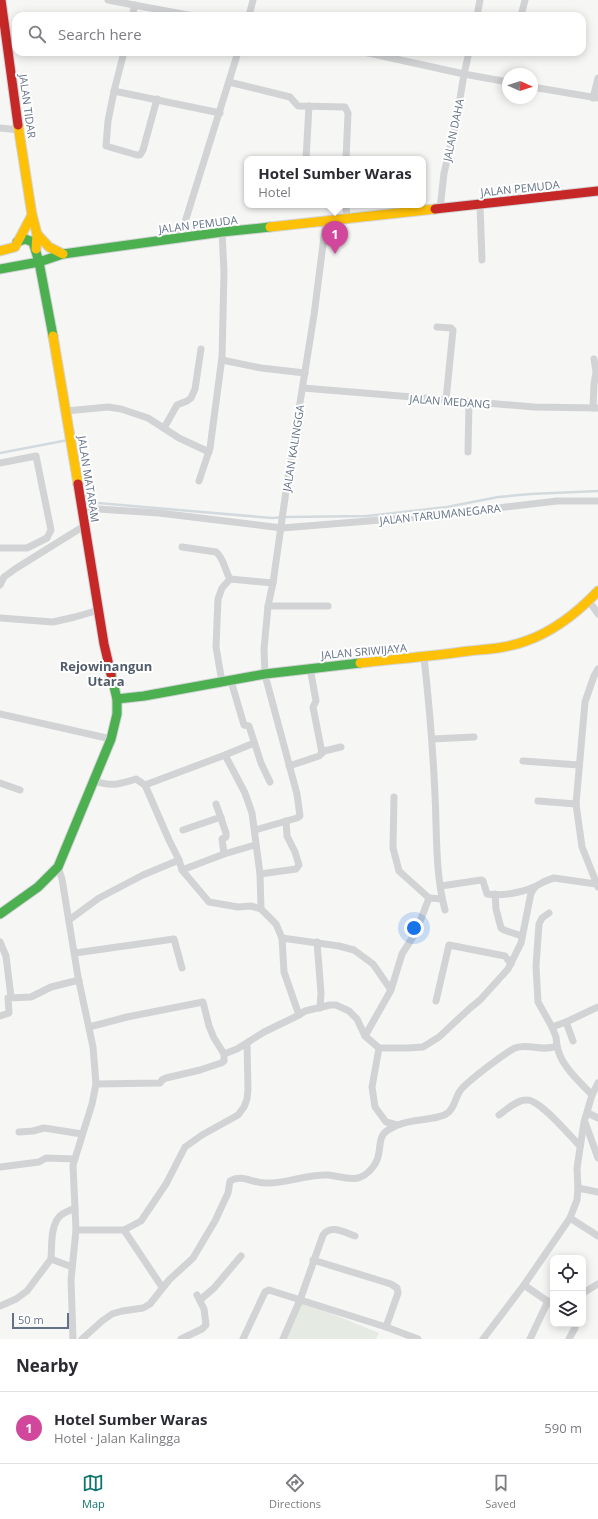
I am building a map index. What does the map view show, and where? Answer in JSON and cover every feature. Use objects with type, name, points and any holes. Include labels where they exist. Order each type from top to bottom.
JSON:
[{"type":"main road","name":"JALAN TIDAR","points":[[1,0],[4,46],[32,215],[38,234]]},
{"type":"main road","name":"JALAN PEMUDA","points":[[0,269],[39,262],[63,254],[222,232],[598,191]]},
{"type":"main road","points":[[0,251],[13,249],[32,215]]},
{"type":"main road","points":[[36,248],[38,234]]},
{"type":"main road","points":[[38,234],[49,247],[63,254]]},
{"type":"main road","points":[[17,242],[27,239],[33,242],[36,248]]},
{"type":"main road","name":"JALAN MATARAM","points":[[36,248],[66,411],[104,644],[117,699],[117,714],[111,739],[58,868]]},
{"type":"main road","name":"JALAN SRIWIJAYA","points":[[117,699],[137,698],[226,681],[310,668],[424,657],[512,646],[554,628],[591,603],[598,591]]},
{"type":"main road","points":[[0,914],[28,895],[48,879],[58,868]]},
{"type":"street","points":[[108,0],[172,12]]},
{"type":"street","points":[[250,12],[253,0]]},
{"type":"street","points":[[478,12],[480,0]]},
{"type":"street","points":[[522,12],[525,0]]},
{"type":"street","points":[[133,12],[135,5]]},
{"type":"street","points":[[123,56],[108,121],[106,146],[140,155],[143,150],[157,100]]},
{"type":"street","points":[[180,238],[237,56]]},
{"type":"street","points":[[382,56],[502,81]]},
{"type":"street","name":"JALAN DAHA","points":[[440,209],[444,173],[456,123],[468,56]]},
{"type":"street","points":[[538,88],[596,98],[598,78]]},
{"type":"street","points":[[229,82],[290,97],[298,106],[345,107],[348,110],[346,156]]},
{"type":"street","points":[[114,91],[220,113]]},
{"type":"street","points":[[306,156],[309,106]]},
{"type":"street","points":[[0,128],[19,130]]},
{"type":"street","points":[[480,205],[482,260]]},
{"type":"street","points":[[346,208],[347,219]]},
{"type":"street","name":"JALAN KALINGGA","points":[[286,821],[300,816],[297,794],[265,675],[264,650],[268,606],[282,528],[287,484],[314,315],[326,221]]},
{"type":"street","points":[[199,481],[209,452],[222,360],[224,272],[222,232]]},
{"type":"street","points":[[437,327],[451,328],[453,330],[446,400]]},
{"type":"street","points":[[164,428],[177,405],[191,398],[195,389],[201,349]]},
{"type":"street","points":[[594,359],[596,372],[594,384],[596,408]]},
{"type":"street","points":[[222,360],[261,368],[305,374]]},
{"type":"street","name":"JALAN MEDANG","points":[[303,388],[534,407],[596,408]]},
{"type":"street","points":[[468,452],[469,402]]},
{"type":"street","points":[[66,411],[108,407],[121,409],[148,418],[179,438],[209,452]]},
{"type":"street","points":[[0,463],[36,456],[50,530],[50,534],[47,538],[27,548],[0,548]]},
{"type":"street","name":"JALAN TARUMANEGARA","points":[[82,508],[159,513],[282,528],[430,516],[557,501],[598,501]]},
{"type":"street","points":[[0,585],[4,577],[15,569],[84,526]]},
{"type":"street","points":[[182,547],[216,552],[221,555],[226,572],[230,579]]},
{"type":"street","points":[[230,579],[273,583]]},
{"type":"street","points":[[230,579],[222,588],[218,599],[216,647],[226,681],[244,725],[249,726],[254,743],[270,782]]},
{"type":"street","points":[[591,603],[598,614]]},
{"type":"street","points":[[268,606],[328,606]]},
{"type":"street","points":[[0,618],[53,622],[75,618],[98,610]]},
{"type":"street","points":[[424,657],[432,739],[437,860],[442,899],[445,910]]},
{"type":"street","points":[[310,668],[316,701],[313,707],[322,753]]},
{"type":"street","points":[[597,885],[582,847],[576,804],[586,702],[598,668]]},
{"type":"street","points":[[0,714],[111,739]]},
{"type":"street","points":[[432,739],[474,737]]},
{"type":"street","points":[[145,785],[254,743]]},
{"type":"street","points":[[289,766],[341,747]]},
{"type":"street","points":[[225,755],[245,793],[252,813],[260,874],[261,909]]},
{"type":"street","points":[[523,761],[579,765]]},
{"type":"street","points":[[94,781],[115,785],[136,779],[145,785],[179,860],[182,870],[209,902],[238,907],[251,906],[261,909],[276,924],[282,938],[284,972],[299,1015]]},
{"type":"street","points":[[0,783],[20,790]]},
{"type":"street","points":[[394,797],[393,848],[399,871],[429,898],[442,899]]},
{"type":"street","points":[[538,801],[576,804]]},
{"type":"street","points":[[216,804],[226,835],[222,839],[224,854]]},
{"type":"street","points":[[183,830],[221,817]]},
{"type":"street","points":[[255,830],[286,821],[287,836],[295,852],[299,865],[296,869],[260,874]]},
{"type":"street","points":[[182,870],[224,854],[256,845]]},
{"type":"street","points":[[69,920],[99,898],[143,875],[179,860]]},
{"type":"street","points":[[58,868],[62,879],[79,980],[93,1047],[96,1084],[92,1104],[73,1165],[76,1230],[71,1280],[73,1339]]},
{"type":"street","points":[[441,886],[481,880],[485,884],[487,894],[496,894],[534,887],[547,879],[554,878],[597,885]]},
{"type":"street","points":[[224,1054],[305,1011],[336,1005],[349,1011],[357,1019],[365,1036],[379,1048],[423,1047],[439,1038],[464,1013],[480,1000],[508,969],[521,943],[531,892],[534,887]]},
{"type":"street","points":[[496,894],[496,908],[501,928],[522,936]]},
{"type":"street","points":[[365,1036],[391,990],[402,954],[416,932],[429,898]]},
{"type":"street","points":[[549,913],[542,918],[539,924],[536,966],[538,1002],[556,1036],[561,1060],[565,1067],[592,1095]]},
{"type":"street","points":[[75,953],[174,938],[182,968]]},
{"type":"street","points":[[282,938],[317,942],[354,950],[373,964],[391,990]]},
{"type":"street","points":[[0,942],[6,956],[11,997],[8,1000],[8,1014],[0,1016]]},
{"type":"street","points":[[317,942],[320,978],[320,1008]]},
{"type":"street","points":[[436,1001],[449,945],[505,956],[511,964]]},
{"type":"street","points":[[11,997],[31,997],[51,986],[79,980]]},
{"type":"street","points":[[89,1027],[127,1017],[203,1002],[209,1026],[214,1038],[224,1054],[224,1061],[221,1063],[200,1070],[166,1078],[160,1083],[96,1084]]},
{"type":"street","points":[[552,1027],[566,1022],[598,1006]]},
{"type":"street","points":[[566,1022],[573,1041]]},
{"type":"street","points":[[76,1230],[124,1230],[133,1226],[141,1220],[166,1184],[185,1147],[202,1135],[230,1121],[238,1115],[244,1108],[247,1099],[247,1043]]},
{"type":"street","points":[[82,1339],[112,1314],[143,1308],[150,1304],[162,1287],[193,1258],[216,1220],[228,1193],[230,1181],[235,1178],[246,1178],[255,1182],[282,1182],[310,1175],[357,1178],[366,1174],[378,1157],[380,1141],[386,1131],[397,1125],[428,1120],[447,1114],[452,1108],[460,1091],[516,1048],[527,1047],[550,1049],[557,1046]]},
{"type":"street","points":[[379,1048],[372,1087],[375,1107],[386,1122],[397,1125]]},
{"type":"street","points":[[483,1339],[524,1285],[570,1218],[576,1204],[578,1188],[577,1168],[584,1122],[588,1113],[592,1095],[598,1083]]},
{"type":"street","points":[[500,1115],[518,1102],[527,1100],[534,1101],[542,1107],[580,1146]]},
{"type":"street","points":[[588,1113],[598,1118]]},
{"type":"street","points":[[584,1122],[598,1158]]},
{"type":"street","points":[[18,1132],[33,1131],[44,1128],[82,1134]]},
{"type":"street","points":[[0,1166],[39,1162],[46,1158],[75,1159]]},
{"type":"street","points":[[578,1188],[598,1192]]},
{"type":"street","points":[[0,1306],[16,1299],[27,1291],[51,1259],[56,1222],[60,1216],[75,1208]]},
{"type":"street","points":[[570,1218],[598,1236]]},
{"type":"street","points":[[283,1339],[300,1300],[323,1235],[327,1230],[333,1229],[355,1236]]},
{"type":"street","points":[[124,1230],[162,1287]]},
{"type":"street","points":[[180,1339],[205,1328],[207,1321],[199,1298],[214,1288],[241,1256]]},
{"type":"street","points":[[51,1259],[72,1267]]},
{"type":"street","points":[[313,1260],[397,1287],[398,1293],[386,1327]]},
{"type":"street","points":[[586,1291],[598,1284]]},
{"type":"street","points":[[524,1285],[550,1302]]},
{"type":"street","points":[[243,1339],[265,1292],[269,1290],[386,1327],[418,1339]]},
{"type":"street","points":[[530,1339],[550,1305]]},
{"type":"street","points":[[569,1339],[575,1327]]},
{"type":"shaded area","points":[[301,1301],[379,1333],[376,1339],[286,1339]]},
{"type":"waterway","points":[[0,453],[68,440]]},
{"type":"waterway","points":[[85,495],[86,502],[272,518],[367,516],[447,507],[498,497],[598,491]]},
{"type":"traffic: fast","points":[[0,269],[39,262],[63,254],[222,232],[270,227]]},
{"type":"traffic: fast","points":[[17,242],[25,239],[33,242],[39,262],[53,336]]},
{"type":"traffic: fast","points":[[117,699],[144,696],[265,674],[360,663]]},
{"type":"traffic: fast","points":[[0,914],[38,887],[58,867],[111,739],[117,714],[117,699],[111,674]]},
{"type":"traffic: slow","points":[[18,125],[32,215],[37,234],[36,249]]},
{"type":"traffic: slow","points":[[270,227],[435,209]]},
{"type":"traffic: slow","points":[[0,251],[15,247],[32,215]]},
{"type":"traffic: slow","points":[[37,234],[49,247],[63,254]]},
{"type":"traffic: slow","points":[[53,336],[78,484]]},
{"type":"traffic: slow","points":[[360,663],[491,649],[519,643],[536,637],[556,626],[574,613],[598,591]]},
{"type":"traffic: jam","points":[[1,0],[18,125]]},
{"type":"traffic: jam","points":[[435,209],[598,191]]},
{"type":"traffic: jam","points":[[78,484],[104,644],[111,674]]},
{"type":"place","name":"Hotel Sumber Waras","points":[[335,254]]},
{"type":"district","name":"Rejowinangun Utara","points":[[106,674]]}]
